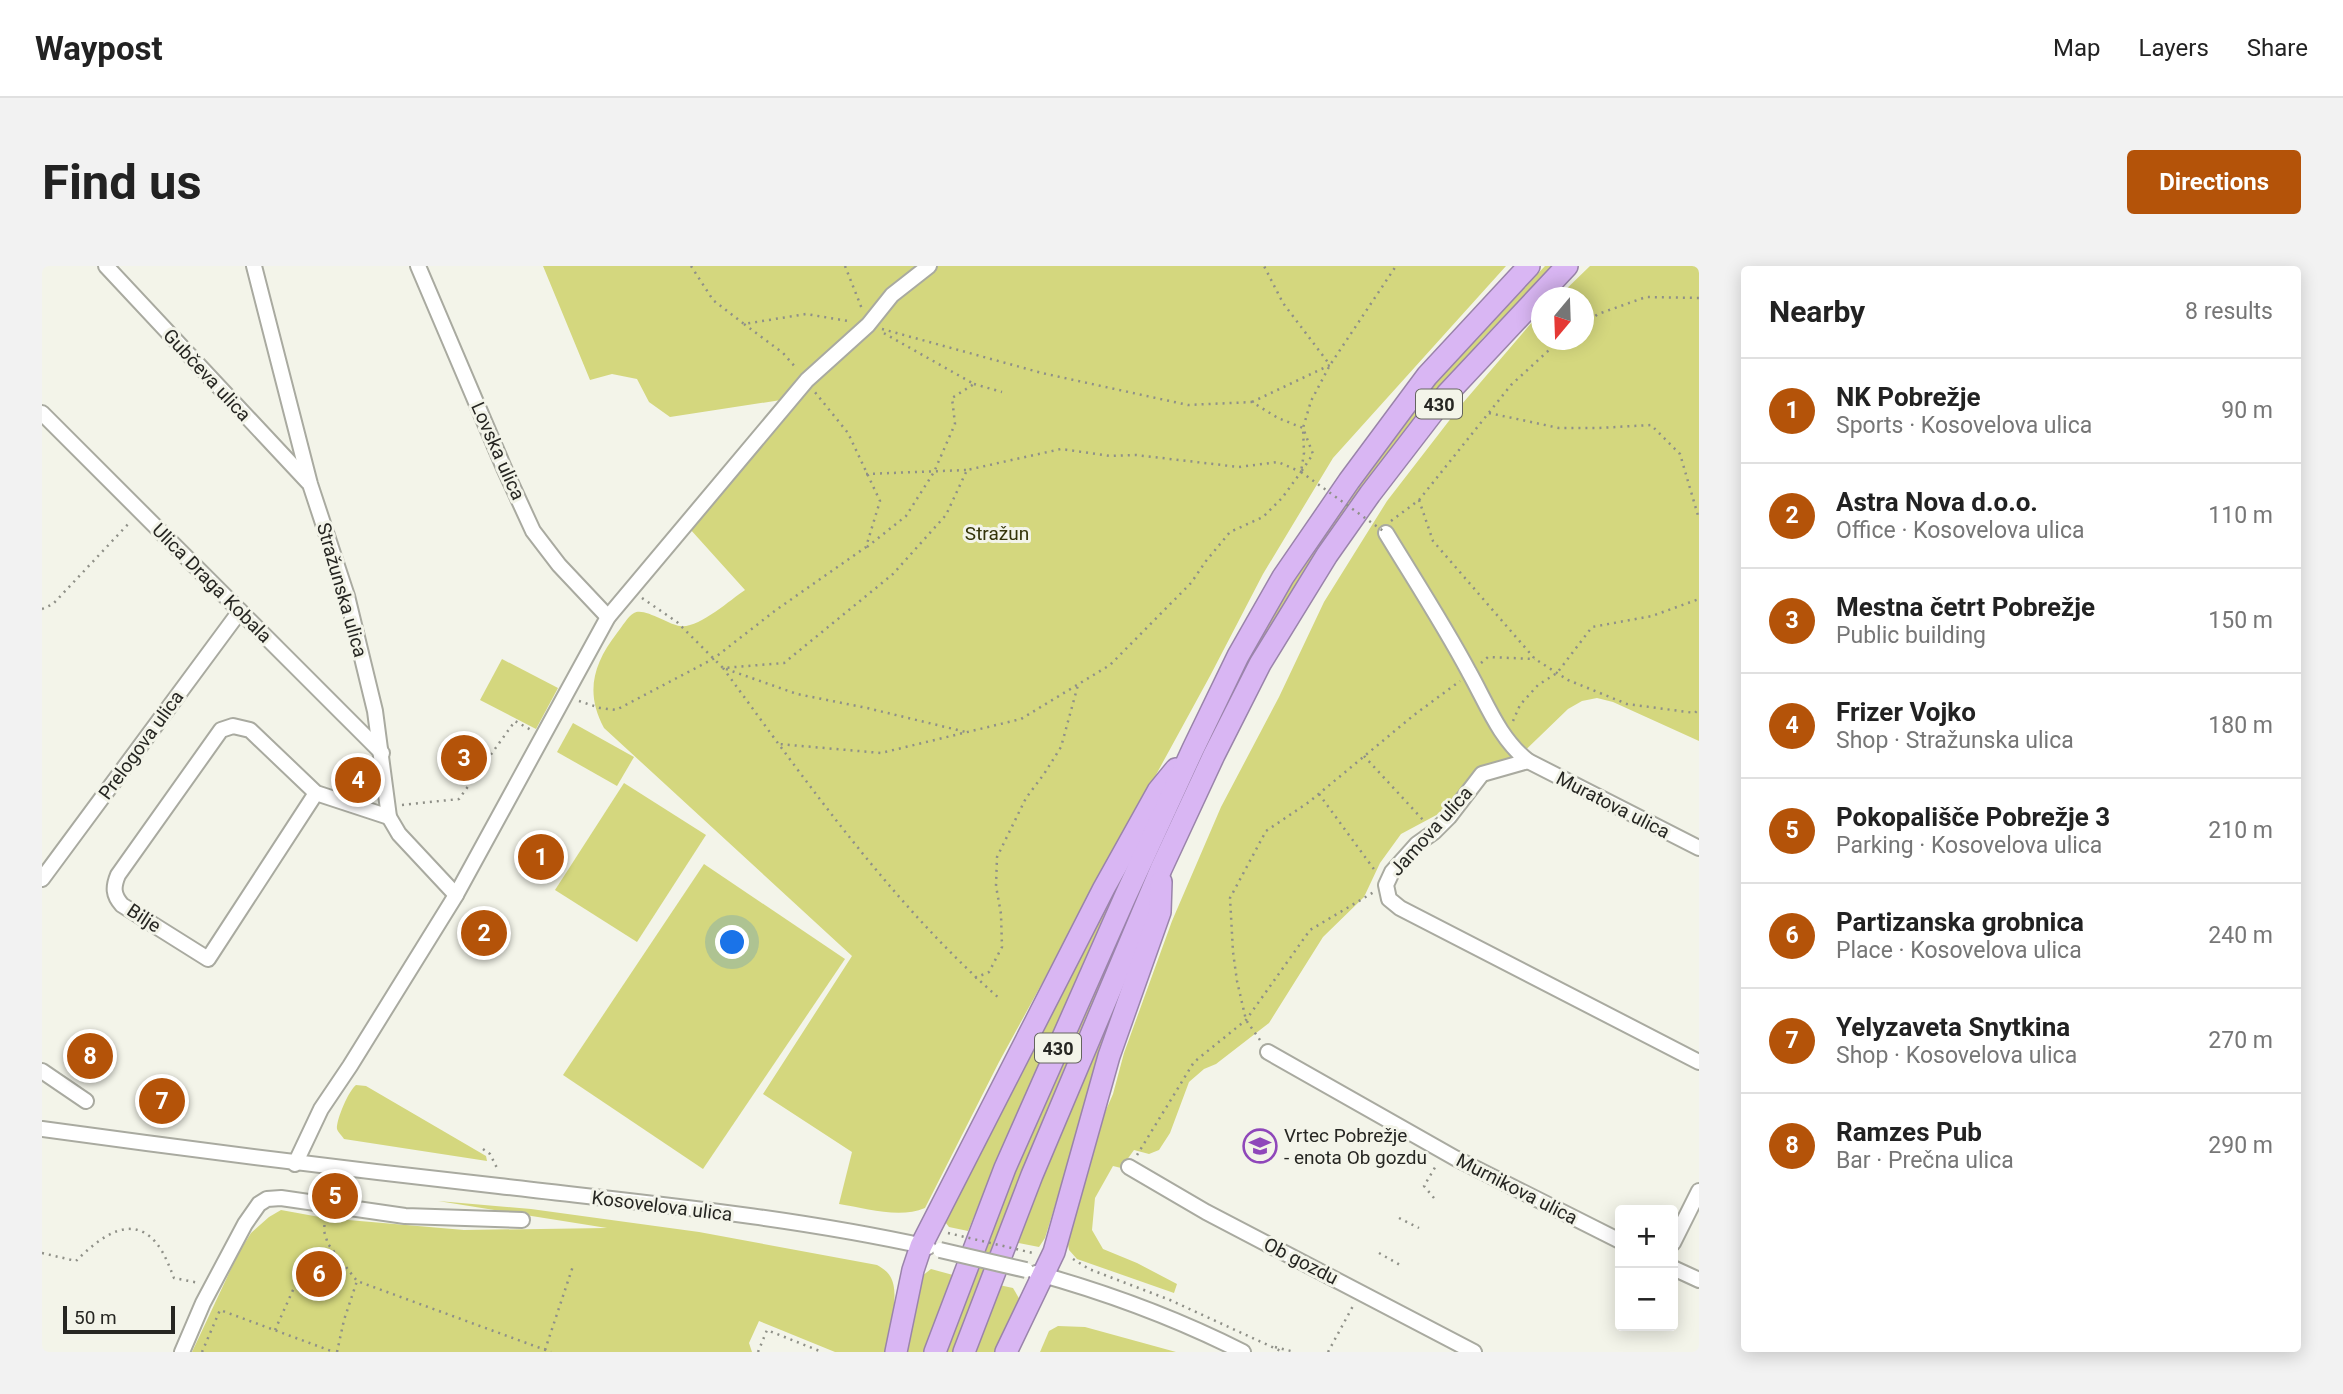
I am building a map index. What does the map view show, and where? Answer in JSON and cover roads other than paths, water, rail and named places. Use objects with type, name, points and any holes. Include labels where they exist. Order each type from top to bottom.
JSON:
[{"type":"highway","name":"430","points":[[935,1352],[1004,1168],[1193,749],[1238,656],[1283,578],[1349,481],[1427,376],[1529,266]]},
{"type":"highway","name":"430","points":[[964,1352],[1032,1175],[1161,869],[1213,755],[1260,664],[1327,555],[1447,394],[1567,266]]},
{"type":"highway","points":[[896,1352],[914,1270],[930,1248],[1104,888],[1158,791],[1193,749]]},
{"type":"highway","points":[[1006,1352],[1035,1273],[1054,1252],[1109,1056],[1160,912],[1161,869]]},
{"type":"street","name":"Gubčeva ulica","points":[[106,266],[310,484]]},
{"type":"street","name":"Stražunska ulica","points":[[254,266],[310,484],[347,596],[375,711],[388,812]]},
{"type":"street","name":"Lovska ulica","points":[[418,266],[533,531],[559,565],[608,617]]},
{"type":"street","points":[[295,1164],[321,1110],[456,895],[608,617],[807,380],[868,325],[892,295],[929,266]]},
{"type":"street","name":"Ulica Draga Kobala","points":[[42,413],[382,753]]},
{"type":"street","points":[[1388,528],[1470,673],[1484,704],[1504,737],[1528,761]]},
{"type":"street","name":"Prelogova ulica","points":[[42,879],[240,611]]},
{"type":"street","name":"Bilje","points":[[316,793],[208,959],[122,905],[117,899],[114,892],[118,875],[221,730],[233,726],[250,730],[316,793],[388,812]]},
{"type":"street","name":"Jamova ulica","points":[[1528,761],[1482,774],[1434,832],[1416,845],[1392,872],[1386,885],[1389,899],[1400,908],[1699,1062]]},
{"type":"street","name":"Muratova ulica","points":[[1528,761],[1699,848]]},
{"type":"street","points":[[388,812],[399,834],[456,895]]},
{"type":"street","name":"Murnikova ulica","points":[[1268,1052],[1443,1152],[1615,1238]]},
{"type":"street","points":[[42,1071],[86,1101]]},
{"type":"street","name":"Kosovelova ulica","points":[[42,1129],[295,1164],[813,1224],[930,1248],[1083,1286],[1182,1322],[1243,1352]]},
{"type":"street","name":"Ob gozdu","points":[[1129,1167],[1206,1212],[1474,1352]]},
{"type":"street","points":[[1678,1232],[1699,1191]]},
{"type":"street","points":[[182,1352],[212,1285],[245,1224],[267,1199],[281,1198],[405,1216],[522,1220]]},
{"type":"street","points":[[1678,1270],[1699,1280]]},
{"type":"place","name":"Mestna četrt Pobrežje","points":[[464,758]]},
{"type":"place","name":"Frizer Vojko","points":[[358,780]]},
{"type":"place","name":"NK Pobrežje","points":[[541,857]]},
{"type":"place","name":"Astra Nova d.o.o.","points":[[484,933]]},
{"type":"place","name":"Ramzes Pub","points":[[90,1056]]},
{"type":"place","name":"Yelyzaveta Snytkina","points":[[162,1101]]},
{"type":"place","name":"Vrtec Pobrežje - enota Ob gozdu","points":[[1260,1146]]},
{"type":"place","name":"Pokopališče Pobrežje 3","points":[[335,1196]]},
{"type":"place","name":"Partizanska grobnica","points":[[319,1274]]},
{"type":"park label","name":"Stražun","points":[[997,533]]}]
